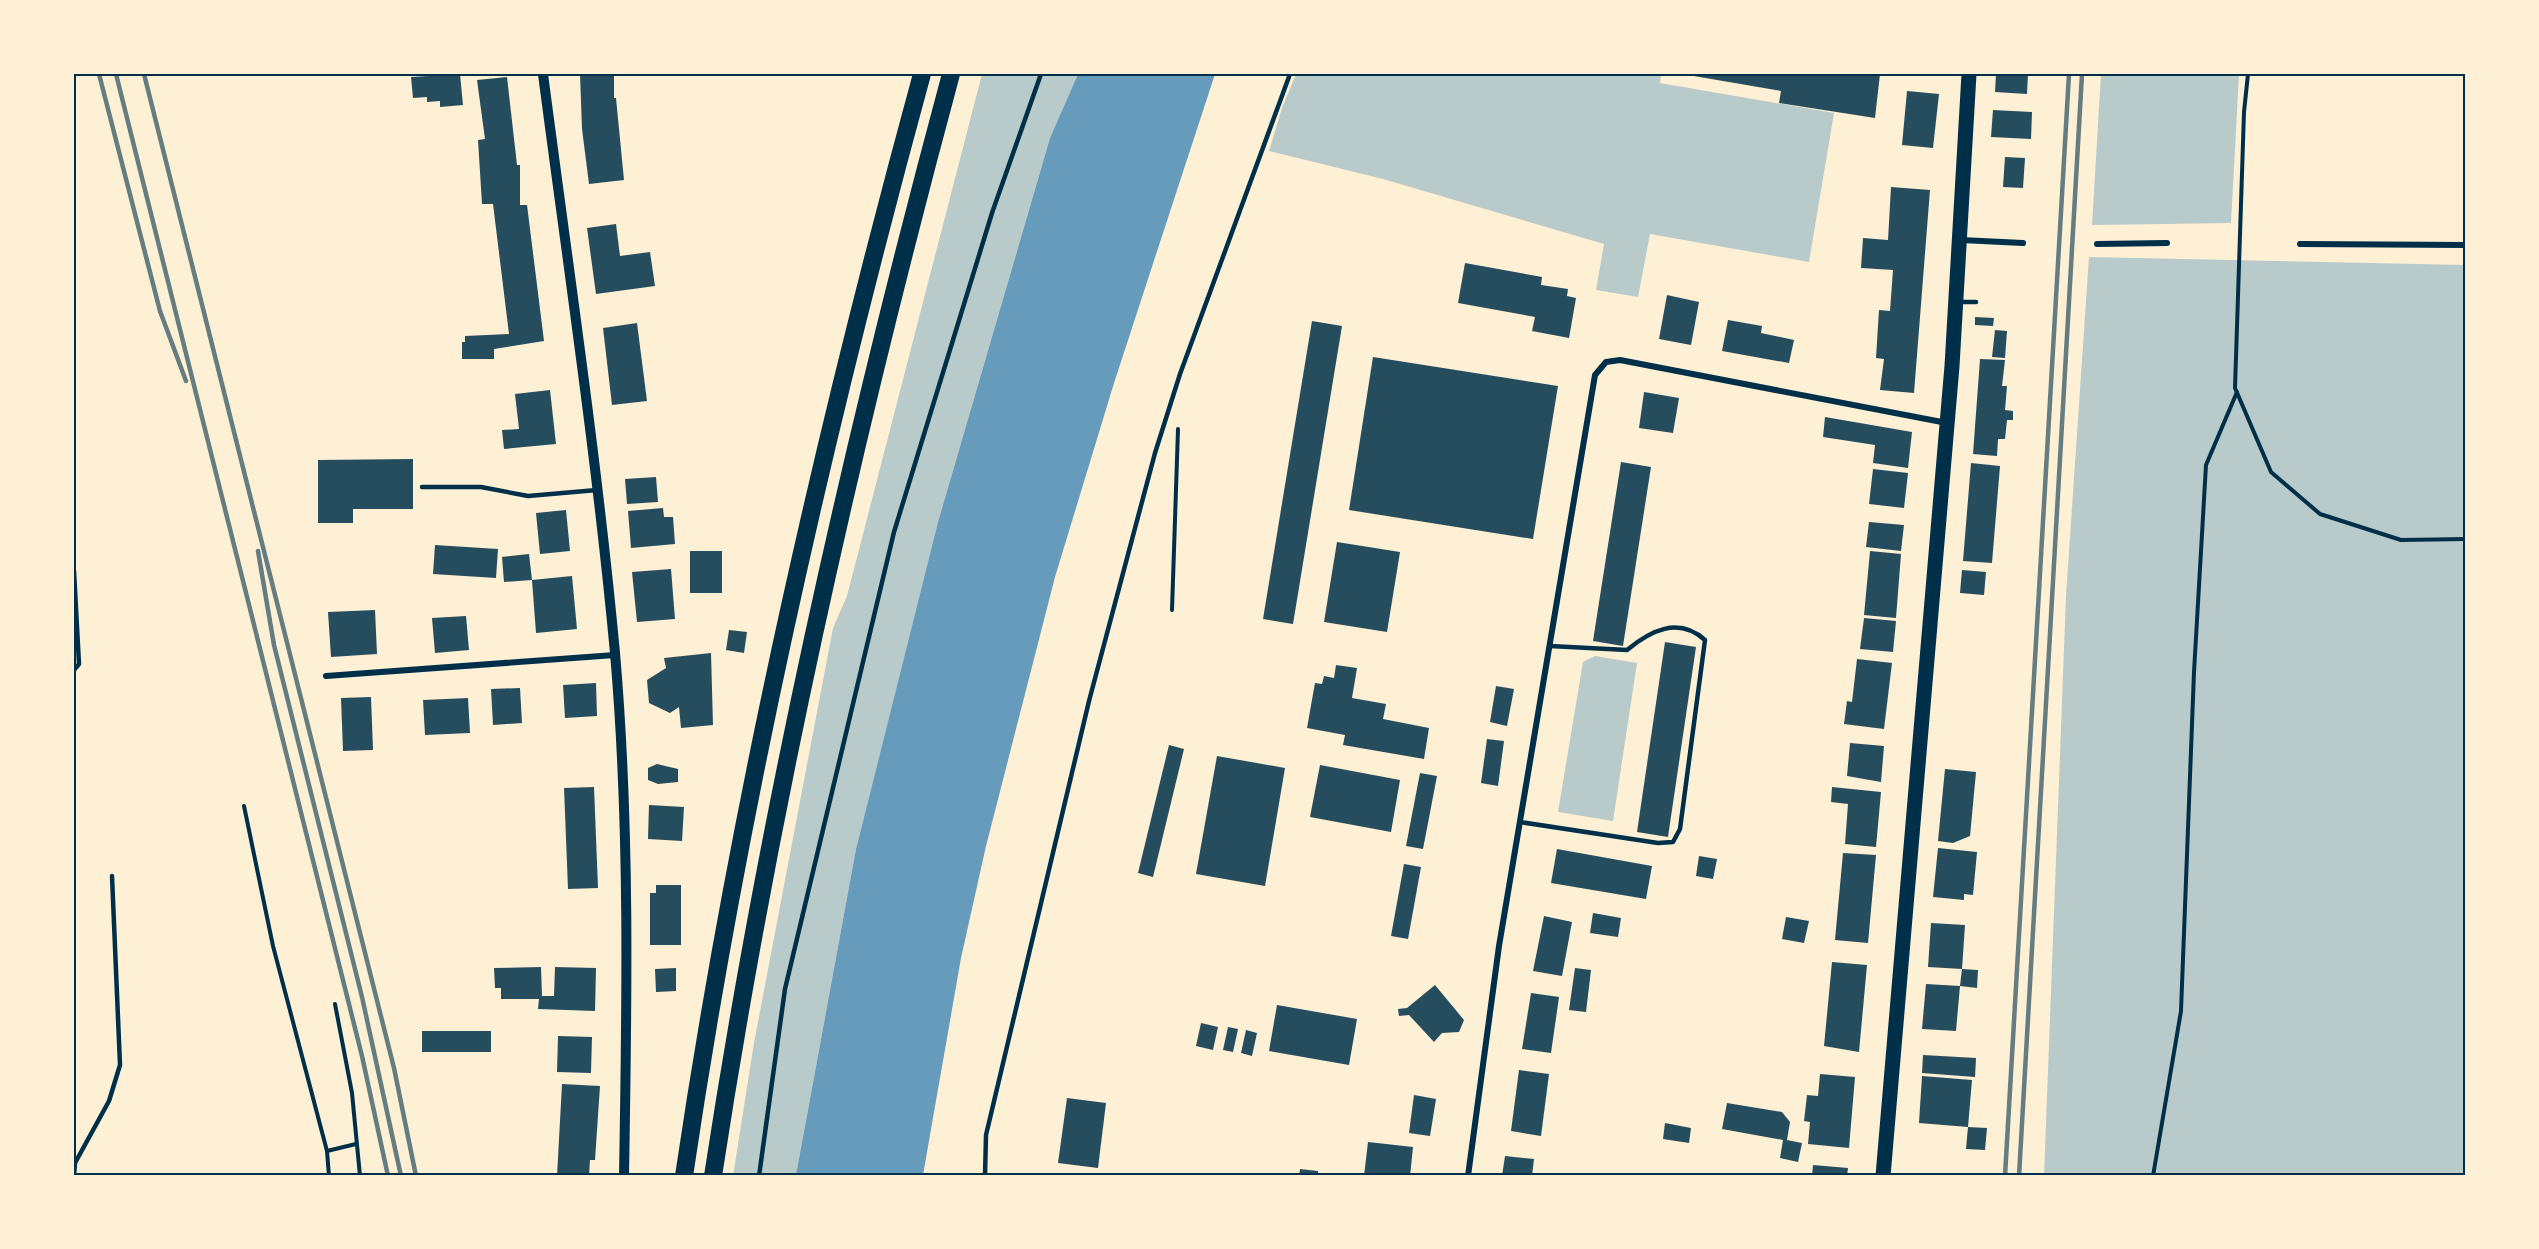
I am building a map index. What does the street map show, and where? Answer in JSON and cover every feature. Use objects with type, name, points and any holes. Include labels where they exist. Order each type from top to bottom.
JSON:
[{"type":"highway","points":[[684,1176],[727,923],[819,472],[877,238],[922,74]]},
{"type":"highway","points":[[713,1176],[757,918],[816,619],[848,476],[951,74]]},
{"type":"main road","points":[[1883,1176],[1947,423],[1969,74]]},
{"type":"street","points":[[543,74],[597,490],[615,655],[624,828],[627,1001],[624,1176]]},
{"type":"street","points":[[1960,240],[2024,243]]},
{"type":"street","points":[[2097,244],[2167,243]]},
{"type":"street","points":[[2300,244],[2466,244]]},
{"type":"street","points":[[1468,1176],[1499,946],[1595,375],[1606,362],[1620,360],[1947,423]]},
{"type":"street","points":[[327,676],[615,655]]},
{"type":"lane","points":[[759,1176],[785,989],[894,532],[992,213],[1041,74]]},
{"type":"lane","points":[[985,1176],[986,1135],[1089,701],[1155,453],[1180,374],[1290,74]]},
{"type":"lane","points":[[1956,302],[1976,302]]},
{"type":"lane","points":[[422,487],[482,487],[528,496],[597,490]]},
{"type":"lane","points":[[74,571],[79,664],[74,670]]},
{"type":"lane","points":[[1520,822],[1658,843],[1673,842],[1680,829],[1705,640],[1696,632],[1672,628],[1648,633],[1627,650],[1550,646]]},
{"type":"lane","points":[[74,1176],[75,1163],[108,1101],[120,1065],[111,876]]},
{"type":"path","points":[[2248,74],[2244,112],[2235,388],[2271,472],[2320,514],[2401,540],[2466,538]]},
{"type":"path","points":[[2152,1176],[2181,1011],[2193,672],[2206,465],[2237,392]]},
{"type":"path","points":[[1172,610],[1178,427]]},
{"type":"path","points":[[243,806],[273,946],[327,1151],[328,1176]]},
{"type":"path","points":[[335,1004],[352,1093],[360,1176]]},
{"type":"path","points":[[327,1151],[356,1144]]},
{"type":"shaded area","points":[[982,74],[1078,74],[1050,138],[938,522],[856,849],[796,1175],[733,1176],[754,1043],[833,628],[847,596]]},
{"type":"shaded area","points":[[1296,74],[1661,74],[1660,83],[1834,113],[1809,262],[1650,234],[1638,297],[1596,290],[1604,244],[1383,179],[1269,151],[1282,108]]},
{"type":"shaded area","points":[[2101,74],[2239,74],[2231,223],[2092,225]]},
{"type":"shaded area","points":[[2089,257],[2465,265],[2465,1175],[2044,1176],[2066,596]]},
{"type":"shaded area","points":[[1595,656],[1637,663],[1613,821],[1558,812],[1583,662]]},
{"type":"water","points":[[1078,74],[1215,74],[1114,383],[1055,577],[986,846],[961,958],[923,1175],[796,1175],[856,849],[938,522],[1050,138]]},
{"type":"building","points":[[460,74],[463,105],[440,107],[440,101],[427,102],[427,97],[413,98],[411,77]]},
{"type":"building","points":[[580,74],[614,74],[614,98],[616,98],[624,180],[589,184],[582,129]]},
{"type":"building","points":[[1682,74],[1880,74],[1875,118],[1779,103],[1781,91]]},
{"type":"building","points":[[1996,74],[2028,74],[2027,94],[1995,92]]},
{"type":"building","points":[[507,77],[517,165],[520,165],[520,205],[527,205],[544,341],[494,349],[494,359],[462,359],[462,342],[465,342],[465,336],[509,334],[493,204],[482,204],[478,140],[485,139],[477,80]]},
{"type":"building","points":[[1907,91],[1939,94],[1933,148],[1902,145]]},
{"type":"building","points":[[1993,110],[2032,112],[2031,139],[1991,137]]},
{"type":"building","points":[[2005,157],[2025,158],[2023,188],[2003,187]]},
{"type":"building","points":[[1891,187],[1930,190],[1914,393],[1880,390],[1884,359],[1876,358],[1879,310],[1890,311],[1893,270],[1861,268],[1863,238],[1888,240]]},
{"type":"building","points":[[616,224],[620,256],[650,252],[655,286],[596,294],[587,228]]},
{"type":"building","points":[[1465,263],[1542,277],[1541,285],[1568,289],[1567,296],[1576,298],[1569,338],[1532,331],[1535,317],[1458,303]]},
{"type":"building","points":[[1667,295],[1699,302],[1691,345],[1659,339]]},
{"type":"building","points":[[1975,317],[1994,318],[1993,326],[1975,325]]},
{"type":"building","points":[[1728,320],[1762,326],[1761,333],[1794,340],[1789,363],[1722,351]]},
{"type":"building","points":[[1312,321],[1342,326],[1293,624],[1263,619]]},
{"type":"building","points":[[637,323],[647,401],[612,405],[603,328]]},
{"type":"building","points":[[1995,330],[2007,331],[2005,358],[1992,357]]},
{"type":"building","points":[[1373,357],[1558,386],[1533,539],[1349,510]]},
{"type":"building","points":[[1980,359],[2005,360],[2002,386],[2007,386],[2005,410],[2013,411],[2013,420],[2007,420],[2005,439],[1998,439],[1997,456],[1973,454]]},
{"type":"building","points":[[550,390],[556,444],[504,449],[502,430],[519,429],[515,394]]},
{"type":"building","points":[[1644,392],[1679,398],[1673,433],[1639,428]]},
{"type":"building","points":[[1825,417],[1912,432],[1908,468],[1873,463],[1875,445],[1823,437]]},
{"type":"building","points":[[413,459],[413,509],[353,509],[353,523],[318,523],[318,460]]},
{"type":"building","points":[[1621,462],[1651,467],[1623,646],[1593,641]]},
{"type":"building","points":[[1971,463],[2000,466],[1992,563],[1963,561]]},
{"type":"building","points":[[1873,469],[1908,473],[1904,508],[1869,504]]},
{"type":"building","points":[[656,477],[658,502],[627,504],[625,479]]},
{"type":"building","points":[[663,508],[664,517],[673,517],[675,544],[631,548],[628,511]]},
{"type":"building","points":[[566,510],[570,551],[540,554],[536,513]]},
{"type":"building","points":[[1869,522],[1904,525],[1901,551],[1866,547]]},
{"type":"building","points":[[1337,542],[1400,552],[1387,632],[1324,622]]},
{"type":"building","points":[[435,545],[498,549],[496,578],[433,574]]},
{"type":"building","points":[[690,551],[722,551],[722,593],[690,593]]},
{"type":"building","points":[[1870,551],[1901,554],[1896,618],[1864,615]]},
{"type":"building","points":[[529,554],[532,580],[504,582],[502,557]]},
{"type":"building","points":[[671,569],[675,619],[637,622],[632,572]]},
{"type":"building","points":[[1962,570],[1986,572],[1984,595],[1960,593]]},
{"type":"building","points":[[572,576],[577,629],[536,633],[532,580]]},
{"type":"building","points":[[375,610],[377,654],[331,657],[328,612]]},
{"type":"building","points":[[466,616],[469,650],[435,653],[432,618]]},
{"type":"building","points":[[1864,618],[1896,621],[1893,652],[1860,649]]},
{"type":"building","points":[[729,630],[747,632],[744,653],[726,650]]},
{"type":"building","points":[[1665,642],[1696,647],[1668,837],[1637,832]]},
{"type":"building","points":[[711,653],[713,725],[681,728],[679,707],[670,713],[649,703],[647,680],[666,668],[664,658]]},
{"type":"building","points":[[1857,659],[1892,663],[1884,729],[1844,724],[1847,701],[1852,702]]},
{"type":"building","points":[[1336,665],[1357,668],[1352,698],[1386,704],[1383,719],[1429,728],[1424,759],[1343,745],[1345,735],[1307,728],[1315,683],[1322,684],[1324,676],[1334,678]]},
{"type":"building","points":[[596,683],[597,716],[565,718],[563,685]]},
{"type":"building","points":[[1496,686],[1514,689],[1507,726],[1490,722]]},
{"type":"building","points":[[520,688],[522,723],[493,725],[491,689]]},
{"type":"building","points":[[371,697],[373,750],[343,751],[341,698]]},
{"type":"building","points":[[468,698],[470,733],[425,735],[423,700]]},
{"type":"building","points":[[1487,739],[1504,741],[1498,786],[1481,783]]},
{"type":"building","points":[[1850,743],[1884,746],[1881,782],[1847,776]]},
{"type":"building","points":[[1169,745],[1184,749],[1153,877],[1138,873]]},
{"type":"building","points":[[1217,756],[1285,768],[1265,886],[1196,874]]},
{"type":"building","points":[[657,764],[678,769],[678,782],[658,784],[648,780],[648,768]]},
{"type":"building","points":[[1320,765],[1400,780],[1391,832],[1310,817]]},
{"type":"building","points":[[1945,769],[1976,772],[1970,836],[1953,843],[1938,841]]},
{"type":"building","points":[[1420,773],[1437,776],[1423,849],[1406,846]]},
{"type":"building","points":[[594,787],[598,888],[568,889],[564,788]]},
{"type":"building","points":[[1832,787],[1881,792],[1876,847],[1845,844],[1848,804],[1831,802]]},
{"type":"building","points":[[649,805],[684,807],[682,841],[648,839]]},
{"type":"building","points":[[1938,848],[1977,852],[1973,895],[1964,894],[1964,900],[1933,897]]},
{"type":"building","points":[[1557,849],[1652,866],[1646,899],[1551,883]]},
{"type":"building","points":[[1843,853],[1876,855],[1868,943],[1835,940]]},
{"type":"building","points":[[1699,856],[1717,859],[1713,879],[1696,876]]},
{"type":"building","points":[[1404,864],[1421,867],[1408,939],[1391,936]]},
{"type":"building","points":[[656,885],[681,885],[681,945],[650,945],[650,893],[656,893]]},
{"type":"building","points":[[1593,913],[1621,918],[1618,937],[1590,933]]},
{"type":"building","points":[[1544,916],[1572,922],[1562,976],[1533,971]]},
{"type":"building","points":[[1786,917],[1809,921],[1804,943],[1782,939]]},
{"type":"building","points":[[1931,923],[1965,925],[1962,969],[1928,967]]},
{"type":"building","points":[[1832,962],[1867,965],[1859,1052],[1824,1046]]},
{"type":"building","points":[[541,967],[542,996],[554,996],[555,967],[596,968],[595,1011],[538,1009],[539,999],[501,999],[501,988],[495,988],[494,968]]},
{"type":"building","points":[[676,968],[676,991],[656,992],[655,969]]},
{"type":"building","points":[[1575,968],[1591,970],[1586,1012],[1569,1010]]},
{"type":"building","points":[[1962,969],[1978,970],[1977,988],[1960,986]]},
{"type":"building","points":[[1926,984],[1960,986],[1956,1031],[1922,1029]]},
{"type":"building","points":[[1435,985],[1464,1020],[1459,1032],[1442,1033],[1434,1042],[1409,1015],[1399,1016],[1398,1009],[1407,1008]]},
{"type":"building","points":[[1531,993],[1559,997],[1551,1053],[1522,1049]]},
{"type":"building","points":[[1277,1005],[1357,1019],[1349,1065],[1269,1051]]},
{"type":"building","points":[[1201,1023],[1218,1027],[1213,1050],[1196,1046]]},
{"type":"building","points":[[1228,1027],[1238,1029],[1233,1052],[1223,1050]]},
{"type":"building","points":[[1246,1030],[1257,1033],[1252,1056],[1241,1053]]},
{"type":"building","points":[[422,1031],[491,1031],[491,1052],[422,1052]]},
{"type":"building","points":[[558,1036],[592,1037],[591,1073],[557,1072]]},
{"type":"building","points":[[1923,1055],[1976,1058],[1975,1077],[1922,1073]]},
{"type":"building","points":[[1519,1070],[1549,1074],[1541,1136],[1511,1131]]},
{"type":"building","points":[[1820,1074],[1855,1077],[1849,1148],[1808,1144],[1810,1122],[1804,1121],[1807,1095],[1818,1096]]},
{"type":"building","points":[[1922,1076],[1972,1080],[1968,1127],[1919,1123]]},
{"type":"building","points":[[562,1084],[600,1086],[595,1160],[590,1160],[589,1176],[557,1176]]},
{"type":"building","points":[[1414,1095],[1436,1099],[1430,1136],[1409,1133]]},
{"type":"building","points":[[1067,1098],[1106,1103],[1098,1168],[1058,1163]]},
{"type":"building","points":[[1727,1103],[1782,1112],[1790,1122],[1787,1140],[1802,1143],[1798,1162],[1780,1158],[1783,1140],[1722,1129]]},
{"type":"building","points":[[1665,1123],[1691,1128],[1689,1143],[1663,1139]]},
{"type":"building","points":[[1968,1127],[1987,1128],[1985,1150],[1966,1149]]},
{"type":"building","points":[[1368,1142],[1413,1147],[1410,1176],[1364,1176]]},
{"type":"building","points":[[1505,1156],[1534,1159],[1532,1176],[1502,1176]]},
{"type":"building","points":[[1813,1165],[1848,1168],[1847,1176],[1812,1176]]},
{"type":"building","points":[[1300,1169],[1318,1171],[1318,1176],[1299,1176]]},
{"type":"railway","points":[[99,74],[160,311],[186,381]]},
{"type":"railway","points":[[116,74],[362,1056],[388,1176]]},
{"type":"railway","points":[[144,74],[394,1068],[416,1176]]},
{"type":"railway","points":[[2005,1176],[2069,74]]},
{"type":"railway","points":[[2019,1176],[2082,74]]},
{"type":"railway","points":[[258,551],[274,645],[362,997],[401,1176]]}]
